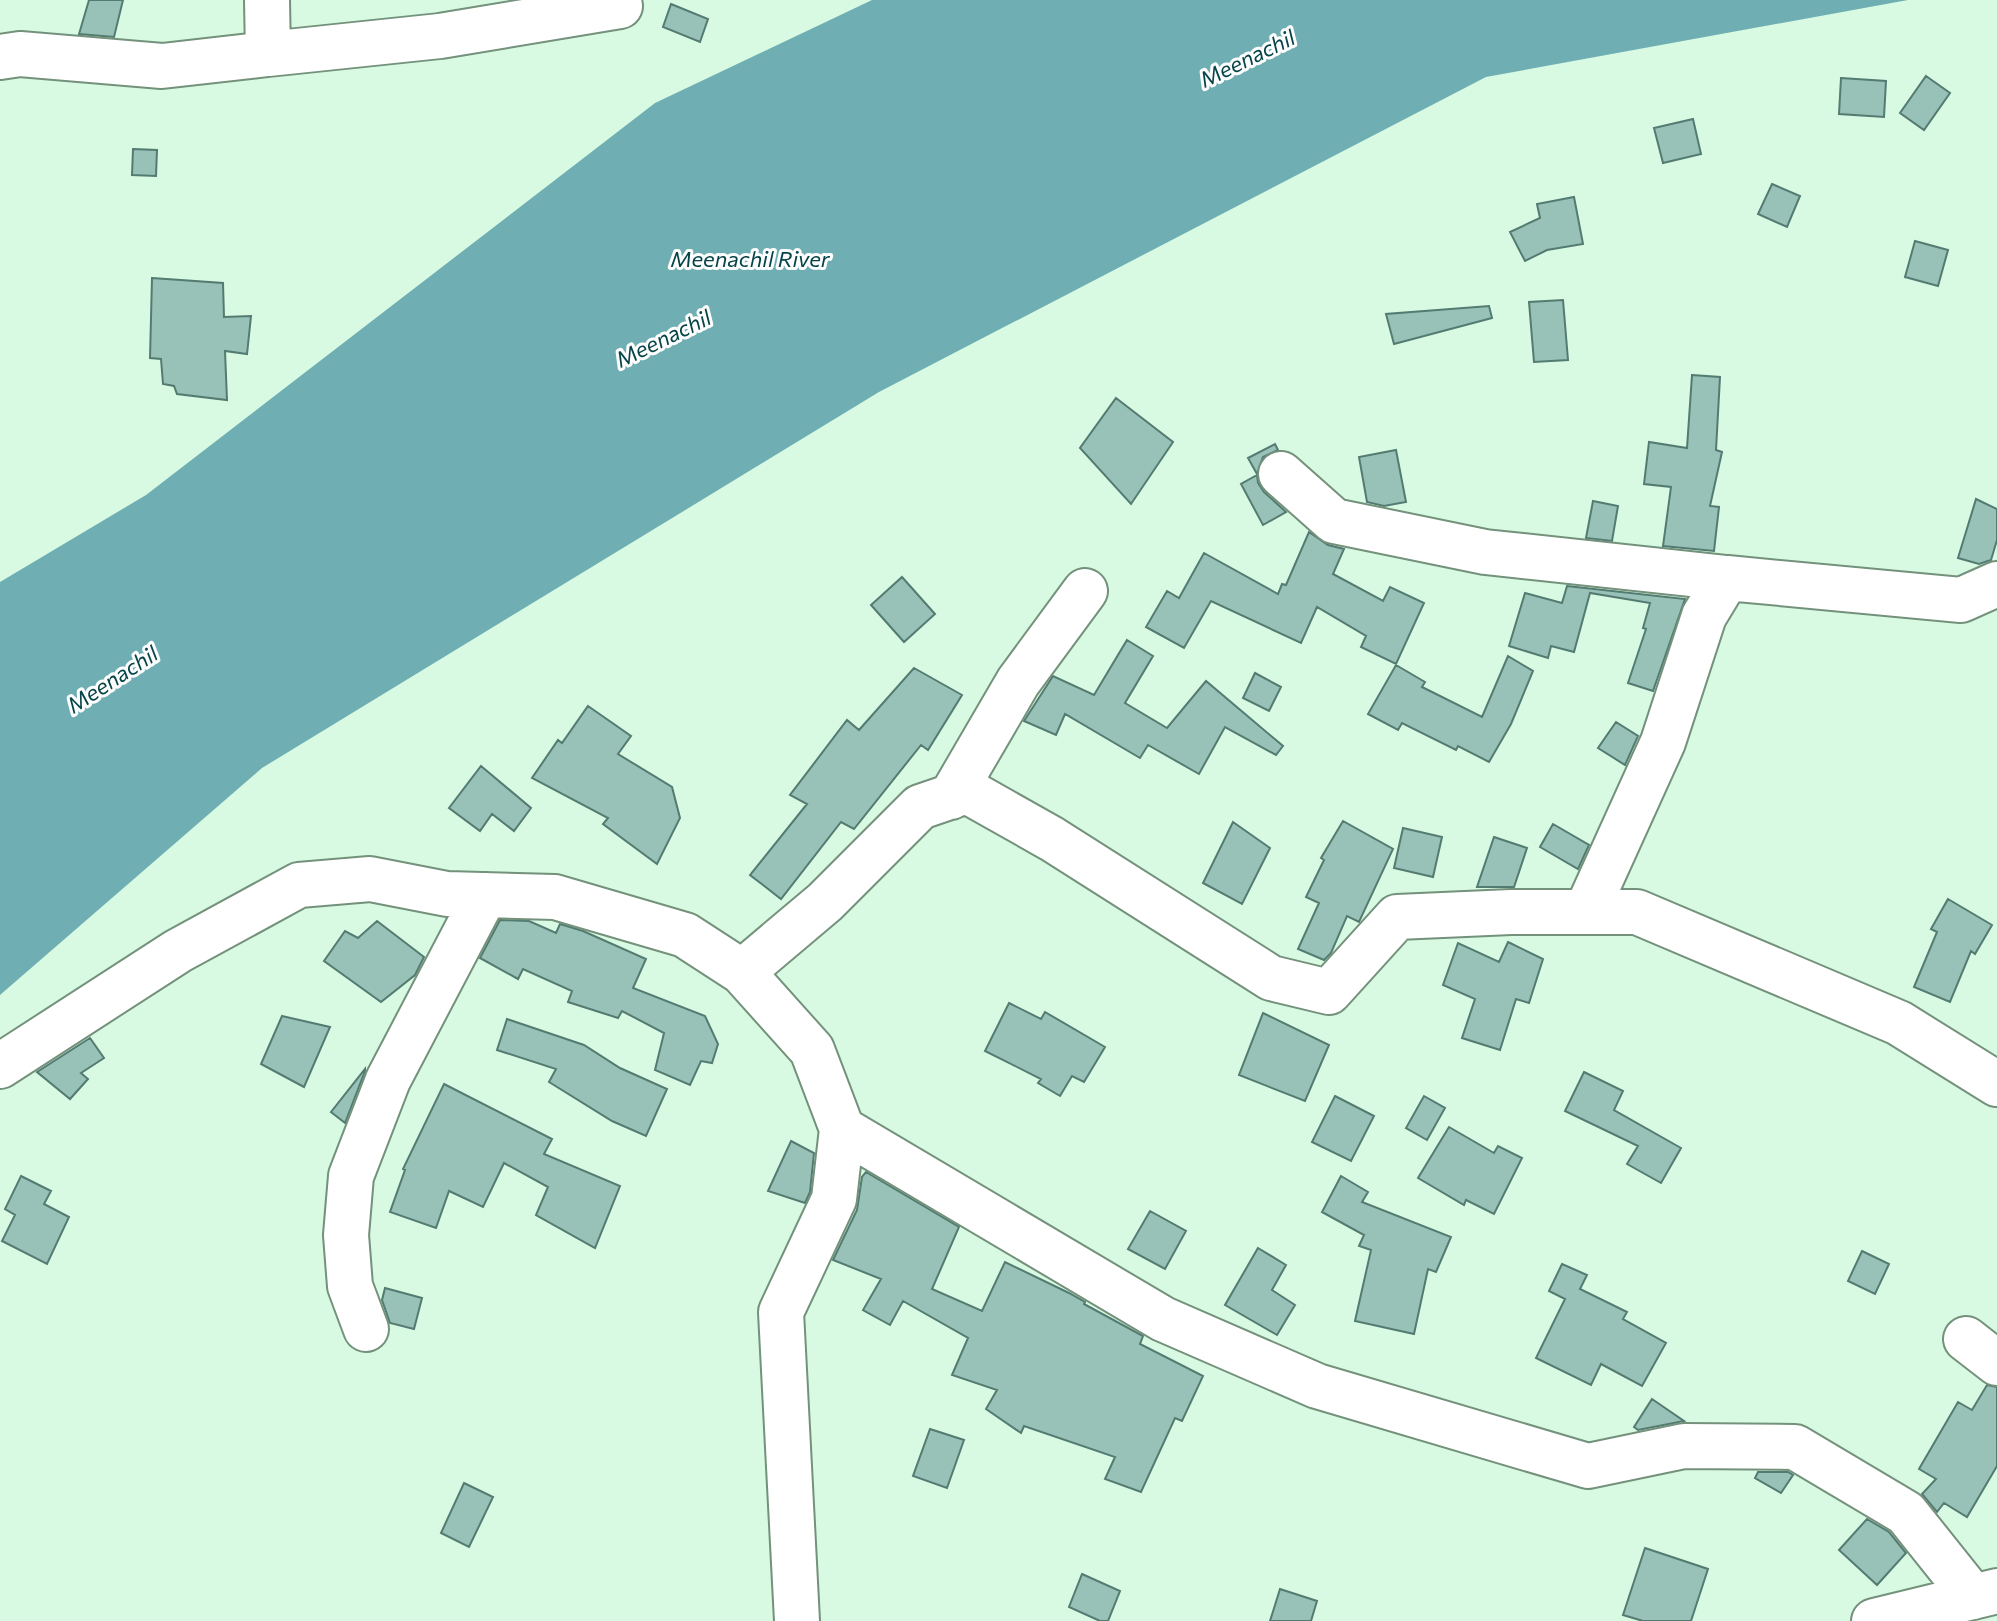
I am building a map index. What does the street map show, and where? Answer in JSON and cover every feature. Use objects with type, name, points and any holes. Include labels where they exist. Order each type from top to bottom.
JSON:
[{"type":"street","points":[[267,0],[268,54]]},
{"type":"street","points":[[0,57],[20,54],[162,66],[440,36],[620,6]]},
{"type":"street","points":[[1281,474],[1334,521],[1485,552],[1961,600],[1997,584]]},
{"type":"street","points":[[1586,912],[1663,742],[1704,616],[1727,578]]},
{"type":"street","points":[[951,797],[1018,682],[1085,591]]},
{"type":"street","points":[[742,972],[825,902],[920,807],[967,791],[1028,825],[1271,978],[1329,992],[1397,917],[1511,912],[1637,912],[1899,1023],[1997,1084]]},
{"type":"street","points":[[0,1066],[178,951],[299,885],[370,879],[447,894],[555,897],[685,935],[742,972],[812,1050],[842,1129],[834,1199],[781,1312],[797,1621]]},
{"type":"street","points":[[366,1329],[350,1286],[346,1235],[351,1176],[388,1080],[485,895]]},
{"type":"street","points":[[842,1129],[1163,1319],[1317,1386],[1588,1466],[1684,1446],[1795,1447],[1906,1513],[1985,1594]]},
{"type":"street","points":[[1874,1621],[1985,1594]]},
{"type":"water","name":"Meenachil River","points":[[872,0],[1908,0],[1486,77],[879,392],[262,768],[0,995],[0,582],[146,495],[655,103]]},
{"type":"building","points":[[89,0],[123,0],[114,37],[79,34]]},
{"type":"building","points":[[671,4],[708,19],[700,42],[663,27]]},
{"type":"building","points":[[1926,76],[1950,93],[1924,130],[1900,113]]},
{"type":"building","points":[[1841,78],[1886,81],[1884,117],[1839,114]]},
{"type":"building","points":[[1693,119],[1701,154],[1663,163],[1654,128]]},
{"type":"building","points":[[133,149],[157,150],[156,176],[132,175]]},
{"type":"building","points":[[1772,184],[1800,196],[1787,227],[1758,214]]},
{"type":"building","points":[[1574,197],[1583,244],[1547,250],[1525,261],[1510,232],[1540,218],[1537,204]]},
{"type":"building","points":[[1915,241],[1948,250],[1938,286],[1905,277]]},
{"type":"building","points":[[152,278],[223,283],[224,317],[251,316],[247,354],[225,351],[227,400],[177,394],[174,386],[163,384],[161,359],[150,358]]},
{"type":"building","points":[[1563,300],[1568,360],[1534,362],[1529,302]]},
{"type":"building","points":[[1489,306],[1492,318],[1394,344],[1386,314]]},
{"type":"building","points":[[1692,375],[1720,377],[1716,450],[1722,452],[1710,506],[1719,507],[1714,551],[1663,546],[1671,487],[1644,484],[1649,442],[1687,448]]},
{"type":"building","points":[[1116,398],[1173,442],[1131,504],[1080,448]]},
{"type":"building","points":[[1275,444],[1278,450],[1263,457],[1257,474],[1248,458]]},
{"type":"building","points":[[1396,450],[1406,502],[1384,506],[1367,502],[1359,457]]},
{"type":"building","points":[[1257,475],[1264,492],[1286,512],[1263,525],[1241,484]]},
{"type":"building","points":[[1976,499],[1997,509],[1997,540],[1991,560],[1979,564],[1958,558]]},
{"type":"building","points":[[1593,501],[1618,506],[1612,541],[1586,538]]},
{"type":"building","points":[[1309,532],[1328,545],[1344,549],[1333,574],[1383,601],[1390,587],[1424,603],[1396,664],[1361,647],[1366,636],[1317,607],[1301,643],[1211,601],[1184,648],[1146,627],[1167,591],[1179,598],[1204,553],[1278,594],[1282,584],[1286,585]]},
{"type":"building","points":[[902,577],[935,614],[904,642],[871,605]]},
{"type":"building","points":[[1567,586],[1685,599],[1653,691],[1628,683],[1646,629],[1643,628],[1650,603],[1590,593],[1574,652],[1551,646],[1548,658],[1509,646],[1525,593],[1562,603]]},
{"type":"building","points":[[1127,640],[1153,656],[1125,703],[1167,728],[1206,681],[1283,746],[1276,755],[1225,727],[1199,774],[1148,745],[1140,758],[1065,714],[1056,735],[1024,721],[1053,676],[1094,695]]},
{"type":"building","points":[[1508,656],[1533,671],[1511,724],[1489,762],[1458,746],[1456,750],[1402,723],[1398,730],[1368,714],[1396,665],[1425,682],[1422,687],[1482,717]]},
{"type":"building","points":[[914,668],[962,695],[928,750],[921,745],[854,829],[841,822],[781,899],[750,875],[807,804],[790,795],[847,720],[859,730]]},
{"type":"building","points":[[1255,673],[1281,687],[1269,711],[1243,698]]},
{"type":"building","points":[[588,706],[631,736],[618,754],[672,787],[680,818],[657,864],[603,824],[608,818],[532,778],[558,740],[562,743]]},
{"type":"building","points":[[1616,722],[1638,736],[1625,765],[1598,748]]},
{"type":"building","points":[[481,766],[531,808],[514,831],[492,814],[480,831],[449,808]]},
{"type":"building","points":[[1343,821],[1393,849],[1359,922],[1347,916],[1331,953],[1324,960],[1298,949],[1319,903],[1306,897],[1324,860],[1321,858]]},
{"type":"building","points":[[1233,822],[1270,848],[1242,904],[1203,883]]},
{"type":"building","points":[[1553,824],[1589,845],[1578,869],[1540,847]]},
{"type":"building","points":[[1403,828],[1442,837],[1433,877],[1394,868]]},
{"type":"building","points":[[1494,837],[1527,848],[1514,887],[1477,887]]},
{"type":"building","points":[[1948,899],[1992,925],[1975,954],[1971,951],[1950,1002],[1914,987],[1937,932],[1931,929]]},
{"type":"building","points":[[500,920],[529,921],[556,933],[560,924],[646,959],[633,988],[705,1016],[718,1044],[712,1063],[701,1061],[690,1085],[655,1070],[664,1033],[622,1011],[618,1018],[568,1002],[572,991],[523,969],[518,979],[480,958]]},
{"type":"building","points":[[377,921],[424,957],[415,975],[381,1002],[324,961],[345,931],[358,938]]},
{"type":"building","points":[[1508,942],[1543,959],[1529,1003],[1516,999],[1500,1050],[1462,1038],[1475,999],[1443,985],[1458,943],[1499,962]]},
{"type":"building","points":[[1009,1003],[1041,1019],[1045,1012],[1105,1047],[1084,1082],[1072,1076],[1060,1096],[1038,1083],[1041,1079],[985,1051]]},
{"type":"building","points":[[1263,1013],[1329,1045],[1305,1101],[1239,1075]]},
{"type":"building","points":[[282,1016],[330,1027],[304,1087],[261,1064]]},
{"type":"building","points":[[507,1019],[584,1045],[620,1068],[667,1089],[646,1136],[612,1121],[549,1082],[556,1069],[497,1050]]},
{"type":"building","points":[[90,1038],[104,1058],[81,1073],[88,1079],[70,1099],[37,1072]]},
{"type":"building","points":[[365,1071],[345,1123],[331,1112]]},
{"type":"building","points":[[1584,1072],[1623,1091],[1614,1110],[1681,1148],[1661,1183],[1627,1164],[1638,1146],[1565,1111]]},
{"type":"building","points":[[444,1084],[552,1139],[544,1154],[620,1186],[595,1248],[536,1215],[548,1187],[504,1163],[483,1207],[449,1191],[436,1228],[390,1212],[403,1169]]},
{"type":"building","points":[[1335,1096],[1374,1116],[1351,1161],[1312,1142]]},
{"type":"building","points":[[1424,1096],[1445,1108],[1427,1140],[1406,1128]]},
{"type":"building","points":[[1449,1127],[1494,1153],[1498,1146],[1522,1158],[1494,1214],[1466,1200],[1464,1205],[1418,1178]]},
{"type":"building","points":[[791,1141],[814,1153],[810,1192],[805,1203],[768,1191]]},
{"type":"building","points":[[866,1172],[959,1227],[932,1289],[982,1311],[1005,1262],[1085,1302],[1143,1336],[1140,1344],[1203,1376],[1182,1421],[1175,1418],[1141,1492],[1105,1479],[1115,1457],[1024,1426],[1021,1433],[986,1409],[997,1390],[952,1375],[968,1338],[903,1301],[890,1325],[863,1310],[881,1279],[833,1260],[857,1210],[862,1177]]},
{"type":"building","points":[[21,1176],[51,1191],[44,1204],[69,1217],[47,1264],[2,1241],[15,1215],[5,1209]]},
{"type":"building","points":[[1341,1176],[1368,1192],[1362,1202],[1451,1237],[1436,1272],[1428,1269],[1414,1334],[1355,1321],[1371,1250],[1359,1246],[1364,1235],[1322,1212]]},
{"type":"building","points":[[1150,1211],[1186,1231],[1165,1269],[1128,1249]]},
{"type":"building","points":[[1258,1248],[1286,1265],[1272,1290],[1295,1305],[1277,1335],[1225,1305]]},
{"type":"building","points":[[1862,1251],[1889,1264],[1875,1294],[1848,1281]]},
{"type":"building","points":[[1562,1264],[1587,1275],[1580,1289],[1627,1312],[1623,1319],[1666,1343],[1642,1386],[1601,1364],[1591,1385],[1536,1358],[1565,1299],[1549,1291]]},
{"type":"building","points":[[385,1288],[422,1298],[414,1329],[390,1323],[382,1300]]},
{"type":"building","points":[[1987,1385],[1997,1387],[1997,1466],[1967,1517],[1944,1503],[1937,1512],[1922,1494],[1936,1479],[1919,1469],[1958,1402],[1972,1410]]},
{"type":"building","points":[[1652,1399],[1684,1421],[1638,1430],[1634,1427]]},
{"type":"building","points":[[930,1429],[964,1440],[947,1488],[913,1476]]},
{"type":"building","points":[[1758,1472],[1788,1472],[1793,1475],[1781,1493],[1755,1478]]},
{"type":"building","points":[[464,1483],[493,1497],[469,1547],[441,1533]]},
{"type":"building","points":[[1867,1519],[1889,1532],[1906,1553],[1877,1585],[1839,1550]]},
{"type":"building","points":[[1645,1548],[1708,1569],[1691,1621],[1643,1621],[1623,1615]]},
{"type":"building","points":[[1082,1574],[1120,1591],[1108,1621],[1100,1621],[1069,1607]]},
{"type":"building","points":[[1280,1589],[1317,1601],[1311,1621],[1270,1621]]},
{"type":"water label","name":"Meenachil","points":[[1247,58]]},
{"type":"water label","name":"Meenachil","points":[[663,338]]},
{"type":"water label","name":"Meenachil","points":[[112,679]]}]
